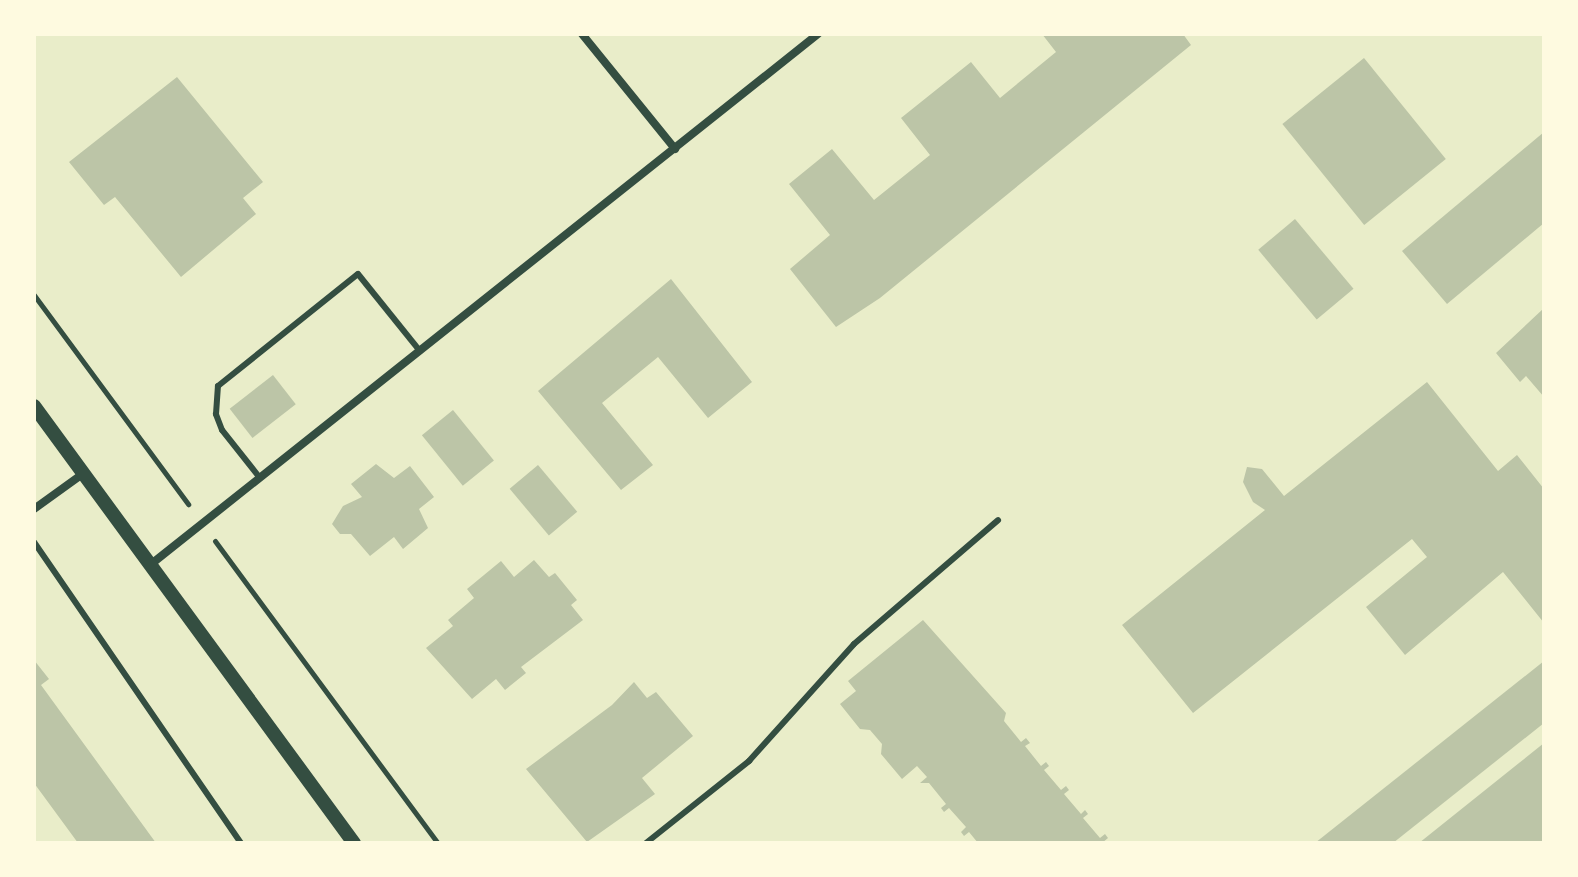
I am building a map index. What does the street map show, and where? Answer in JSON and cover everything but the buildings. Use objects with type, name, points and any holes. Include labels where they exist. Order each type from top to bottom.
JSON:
[{"type":"street","points":[[582,34],[675,149]]},
{"type":"street","points":[[150,565],[818,34]]},
{"type":"street","points":[[34,406],[354,843]]},
{"type":"street","points":[[34,509],[84,473]]},
{"type":"lane","points":[[260,478],[222,430],[215,399],[218,386],[264,348],[358,274],[420,351]]},
{"type":"lane","points":[[646,843],[749,761],[854,644],[998,520]]},
{"type":"lane","points":[[34,542],[241,843]]},
{"type":"path","points":[[34,295],[438,843]]}]
